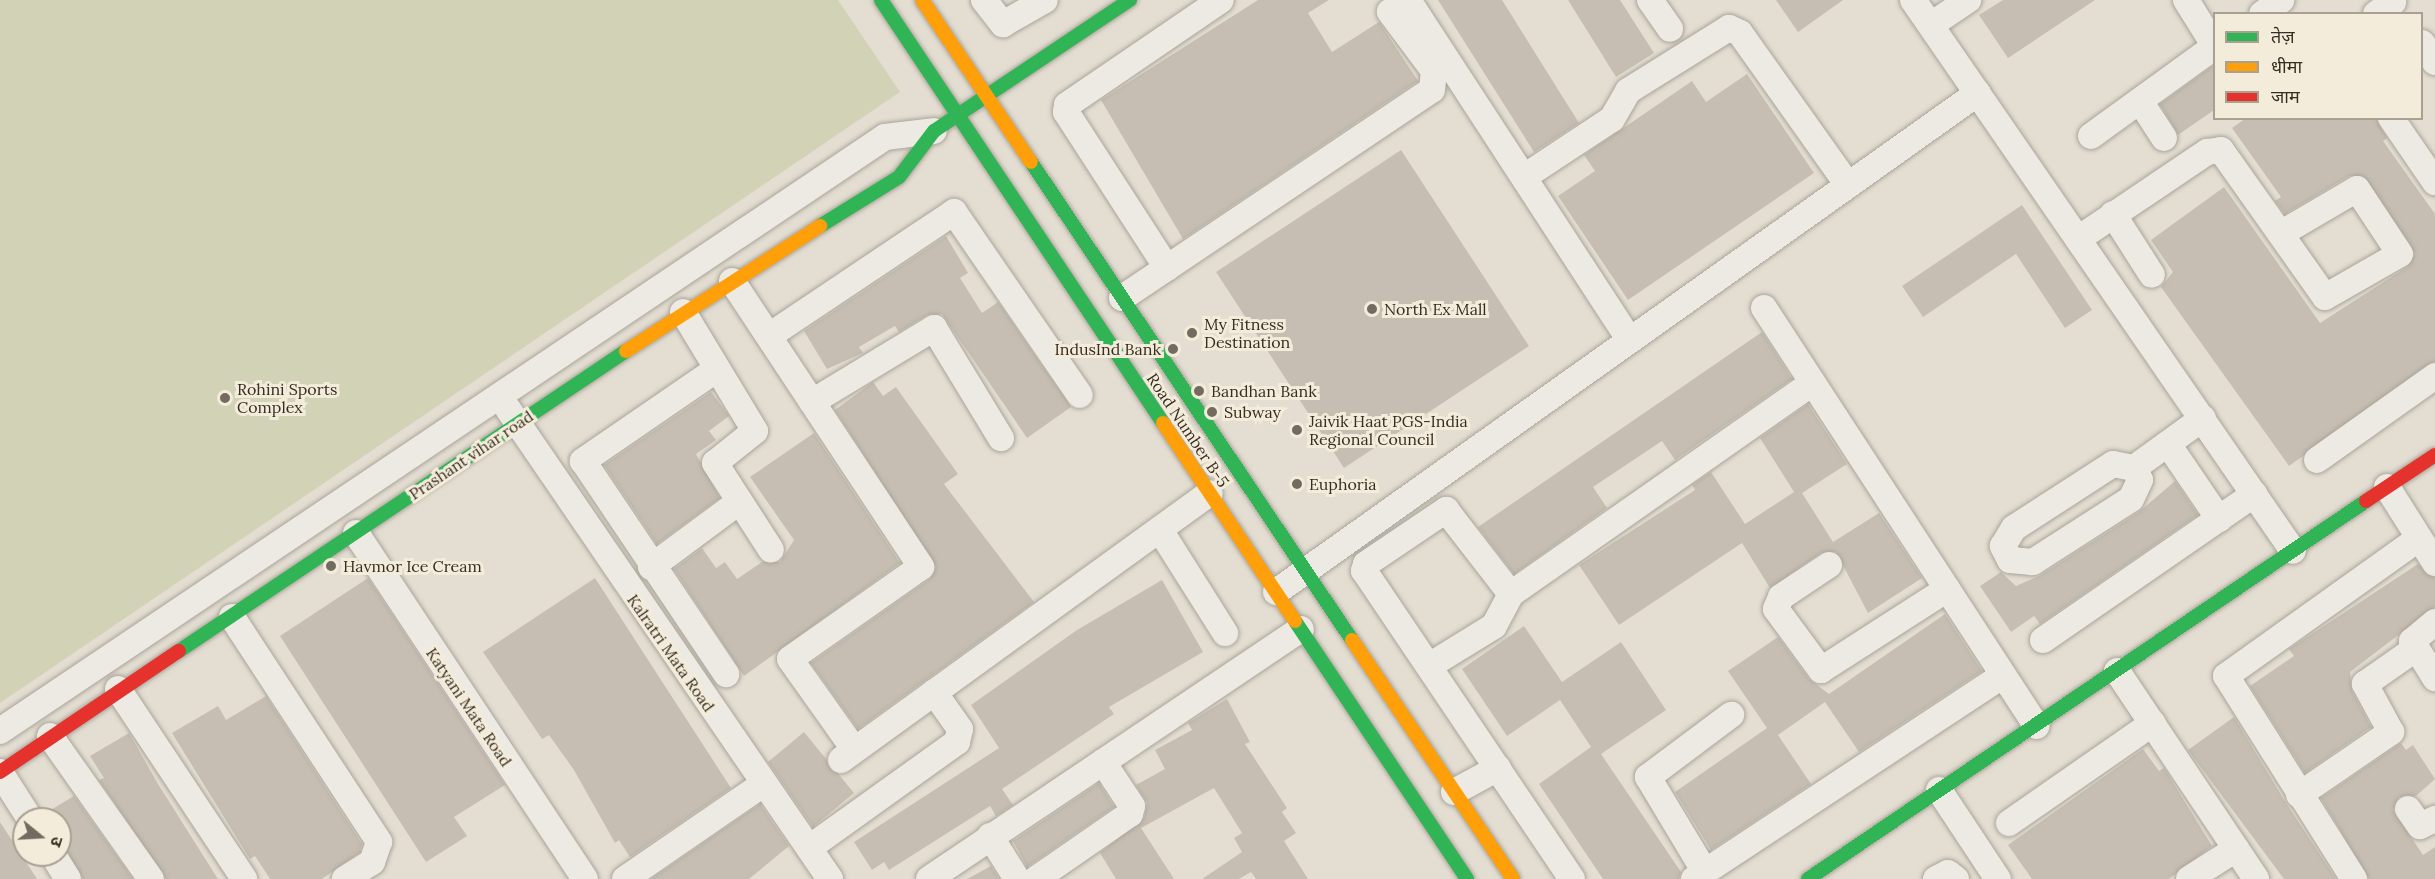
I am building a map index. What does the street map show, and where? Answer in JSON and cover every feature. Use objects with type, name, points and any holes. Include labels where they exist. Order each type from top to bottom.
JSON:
[{"type":"street","name":"Road Number B-5","points":[[881,0],[1467,879]]},
{"type":"street","points":[[922,0],[1513,879]]},
{"type":"street","points":[[984,0],[1003,24],[1045,0]]},
{"type":"street","name":"Prashant vihar road","points":[[0,772],[118,689],[232,617],[683,312],[899,177],[934,132],[1130,0]]},
{"type":"street","points":[[1167,268],[1066,112],[1067,105],[1221,0]]},
{"type":"street","points":[[1650,0],[1670,29]]},
{"type":"street","points":[[1913,0],[2293,551]]},
{"type":"street","points":[[1931,25],[1968,0]]},
{"type":"street","points":[[2186,0],[2213,44]]},
{"type":"street","points":[[1122,298],[1432,90],[1434,71],[1399,6]]},
{"type":"street","points":[[1399,6],[1524,177],[1630,340]]},
{"type":"street","points":[[1524,177],[1612,119],[1628,91],[1729,28],[1740,33],[1848,185]]},
{"type":"street","points":[[2423,46],[2435,62]]},
{"type":"street","points":[[2091,136],[2213,47]]},
{"type":"street","points":[[1276,592],[1978,93]]},
{"type":"street","points":[[2140,101],[2164,138]]},
{"type":"street","points":[[2392,120],[2435,182]]},
{"type":"street","name":"Prashant vihar road","points":[[0,731],[885,137],[934,132]]},
{"type":"street","points":[[2079,239],[2207,152],[2221,150],[2328,298],[2400,254],[2354,188],[2282,233]]},
{"type":"street","points":[[769,336],[954,212],[1080,395]]},
{"type":"street","points":[[2114,214],[2152,275]]},
{"type":"street","points":[[732,281],[921,567],[790,659],[848,755],[1210,493]]},
{"type":"street","points":[[1764,308],[2036,726]]},
{"type":"street","points":[[683,312],[754,431],[715,462],[771,550]]},
{"type":"street","points":[[812,402],[934,328],[1001,438]]},
{"type":"street","points":[[717,369],[583,462],[651,567],[726,674]]},
{"type":"street","points":[[2318,459],[2435,376]]},
{"type":"street","points":[[1429,666],[1494,626],[1511,594],[1812,383]]},
{"type":"street","name":"Kalratri Mata Road","points":[[499,397],[809,848],[827,878]]},
{"type":"street","points":[[2134,468],[2140,480],[2131,499],[2033,562],[2010,560],[2004,546],[2014,528],[2114,464],[2134,468],[2203,418]]},
{"type":"street","points":[[2168,444],[2219,519]]},
{"type":"street","points":[[1808,879],[2435,455]]},
{"type":"street","points":[[2354,879],[2228,685],[2227,673],[2428,548],[2387,487]]},
{"type":"street","points":[[2043,640],[2255,494]]},
{"type":"street","points":[[651,567],[739,502]]},
{"type":"street","points":[[1511,594],[1450,510],[1366,564],[1364,571],[1572,879]]},
{"type":"street","points":[[1160,530],[1224,633]]},
{"type":"street","name":"Katyani Mata Road","points":[[356,533],[585,879]]},
{"type":"street","points":[[1829,565],[1781,597],[1776,609],[1821,670],[1947,590]]},
{"type":"street","points":[[232,617],[379,842],[372,862],[345,879]]},
{"type":"street","points":[[2435,622],[2414,637],[2415,649],[2435,678]]},
{"type":"street","points":[[929,879],[1301,629]]},
{"type":"street","points":[[2299,795],[2391,732],[2365,684],[2415,649]]},
{"type":"street","points":[[2117,671],[2256,879]]},
{"type":"street","points":[[1731,715],[1648,777],[1700,876],[2003,675]]},
{"type":"street","points":[[118,689],[244,879]]},
{"type":"street","points":[[809,848],[957,742],[960,729],[934,692]]},
{"type":"street","points":[[2009,823],[2153,723]]},
{"type":"street","points":[[50,736],[151,879]]},
{"type":"street","points":[[1036,879],[1130,814],[1132,806],[1103,762]]},
{"type":"street","points":[[1454,792],[1498,768]]},
{"type":"street","points":[[0,772],[22,807]]},
{"type":"street","points":[[625,879],[763,784]]},
{"type":"street","points":[[1940,790],[1998,879]]},
{"type":"street","points":[[2408,809],[2420,826],[2435,819]]},
{"type":"street","points":[[990,836],[1017,879]]},
{"type":"street","points":[[2189,879],[2236,849]]},
{"type":"street","points":[[1936,879],[1948,873],[1956,879]]},
{"type":"green space","name":"Rohini Sports Complex","points":[[0,0],[838,0],[900,92],[0,703]]},
{"type":"building","points":[[1258,0],[1329,0],[1308,13],[1332,52],[1379,22],[1418,81],[1183,239],[1101,100]]},
{"type":"building","points":[[1438,0],[1502,0],[1579,123],[1534,152]]},
{"type":"building","points":[[1568,0],[1620,0],[1654,53],[1616,77]]},
{"type":"building","points":[[1776,0],[1843,0],[1798,32]]},
{"type":"building","points":[[2003,0],[2095,0],[2008,58],[1979,15]]},
{"type":"building","points":[[2213,66],[2213,111],[2178,135],[2160,104]]},
{"type":"building","points":[[1747,74],[1814,173],[1628,300],[1558,196],[1595,171],[1584,155],[1692,81],[1706,102]]},
{"type":"building","points":[[2243,120],[2377,120],[2387,138],[2383,141],[2435,214],[2435,361],[2289,466],[2161,287],[2173,272],[2151,240],[2224,187],[2320,323],[2407,267],[2415,254],[2363,176],[2349,176],[2285,214],[2275,201],[2281,197],[2232,128]]},
{"type":"building","name":"North Ex Mall","points":[[1401,150],[1529,346],[1344,468],[1216,272]]},
{"type":"building","points":[[2022,205],[2092,310],[2065,328],[2016,254],[1923,317],[1902,286]]},
{"type":"building","points":[[946,236],[968,273],[960,278],[982,313],[998,302],[1071,407],[1027,438],[942,314],[927,315],[899,332],[895,326],[859,347],[863,353],[827,369],[804,331]]},
{"type":"building","points":[[1762,332],[1792,379],[1675,460],[1662,441],[1593,487],[1607,508],[1514,574],[1478,527]]},
{"type":"building","points":[[873,382],[883,396],[896,387],[958,474],[944,484],[1034,602],[858,729],[811,663],[930,579],[936,567],[835,410]]},
{"type":"building","points":[[711,392],[729,416],[709,431],[716,440],[696,454],[720,498],[657,544],[604,465]]},
{"type":"building","points":[[1808,404],[1847,464],[1802,493],[1833,542],[1879,513],[1922,578],[1868,613],[1836,552],[1821,553],[1770,588],[1742,543],[1619,625],[1579,565],[1695,490],[1692,485],[1711,472],[1745,524],[1794,492],[1760,438]]},
{"type":"building","points":[[814,433],[900,563],[744,676],[674,569],[702,548],[716,568],[725,562],[737,579],[762,562],[780,562],[794,540],[750,477]]},
{"type":"building","points":[[2175,481],[2198,515],[2040,624],[2034,616],[2011,632],[1980,586],[2001,572],[2016,586],[2041,575],[2139,512]]},
{"type":"building","points":[[2418,564],[2435,578],[2435,607],[2350,672],[2352,691],[2371,727],[2305,773],[2250,686],[2294,656],[2289,649]]},
{"type":"building","points":[[368,578],[505,785],[454,817],[467,836],[426,862],[280,636]]},
{"type":"building","points":[[595,578],[731,788],[630,857],[619,840],[615,843],[574,770],[549,735],[542,739],[483,652]]},
{"type":"building","points":[[1162,580],[1203,652],[1109,707],[1114,714],[1002,789],[1013,805],[996,816],[990,806],[889,870],[884,862],[872,870],[854,842],[999,748],[971,705],[1077,630]]},
{"type":"building","points":[[1945,614],[1982,671],[1859,752],[1825,702],[1778,735],[1811,784],[1711,850],[1675,792],[1767,728],[1728,671],[1778,637],[1809,679],[1829,694]]},
{"type":"building","points":[[1524,626],[1562,682],[1621,642],[1666,710],[1601,754],[1681,872],[1679,879],[1603,879],[1539,784],[1591,747],[1560,700],[1507,736],[1462,669]]},
{"type":"building","points":[[266,696],[362,844],[360,852],[322,879],[270,879],[255,856],[250,859],[172,733],[218,706],[226,720]]},
{"type":"building","points":[[1227,699],[1250,742],[1245,744],[1287,808],[1282,812],[1296,833],[1284,841],[1308,879],[1256,879],[1251,872],[1239,879],[1202,879],[1242,852],[1234,838],[1242,833],[1214,788],[1141,828],[1174,879],[1116,879],[1100,853],[1144,818],[1147,803],[1136,785],[1165,769],[1155,750],[1192,730],[1188,723]]},
{"type":"building","points":[[2234,717],[2286,803],[2336,879],[2284,879],[2188,750]]},
{"type":"building","points":[[804,732],[854,793],[813,827],[768,762]]},
{"type":"building","points":[[129,733],[218,879],[166,879],[99,780],[104,778],[90,756]]},
{"type":"building","points":[[2401,743],[2406,750],[2413,745],[2435,779],[2416,796],[2399,797],[2393,810],[2423,855],[2435,847],[2435,879],[2369,879],[2321,798]]},
{"type":"building","points":[[2143,749],[2159,771],[2164,768],[2212,846],[2169,879],[2032,879],[2008,845]]},
{"type":"building","points":[[1099,783],[1114,807],[1027,867],[1013,841]]},
{"type":"building","points":[[74,796],[133,879],[83,879],[72,861],[72,807],[56,807]]},
{"type":"building","points":[[760,804],[789,846],[749,879],[651,879]]},
{"type":"building","points":[[0,822],[12,840],[12,867],[29,867],[37,879],[0,879]]},
{"type":"building","points":[[991,866],[999,879],[967,879]]},
{"type":"traffic: fast","points":[[881,0],[1163,423]]},
{"type":"traffic: fast","points":[[820,226],[899,177],[934,131],[1130,0]]},
{"type":"traffic: fast","points":[[1031,162],[1352,640]]},
{"type":"traffic: fast","points":[[179,651],[626,351]]},
{"type":"traffic: fast","points":[[1808,879],[2366,501]]},
{"type":"traffic: fast","points":[[1295,621],[1467,879]]},
{"type":"traffic: slow","points":[[922,0],[1031,162]]},
{"type":"traffic: slow","points":[[626,351],[820,226]]},
{"type":"traffic: slow","points":[[1163,423],[1295,621]]},
{"type":"traffic: slow","points":[[1352,640],[1513,879]]},
{"type":"traffic: jam","points":[[2366,501],[2435,455]]},
{"type":"traffic: jam","points":[[0,772],[179,651]]},
{"type":"place","name":"North Ex Mall","points":[[1372,309]]},
{"type":"place","name":"My Fitness Destination","points":[[1192,333]]},
{"type":"place","name":"IndusInd Bank","points":[[1173,349]]},
{"type":"place","name":"Bandhan Bank","points":[[1199,391]]},
{"type":"place","name":"Rohini Sports Complex","points":[[225,398]]},
{"type":"place","name":"Subway","points":[[1212,412]]},
{"type":"place","name":"Jaivik Haat PGS-India Regional Council","points":[[1297,430]]},
{"type":"place","name":"Euphoria","points":[[1297,484]]},
{"type":"place","name":"Havmor Ice Cream","points":[[331,566]]}]
